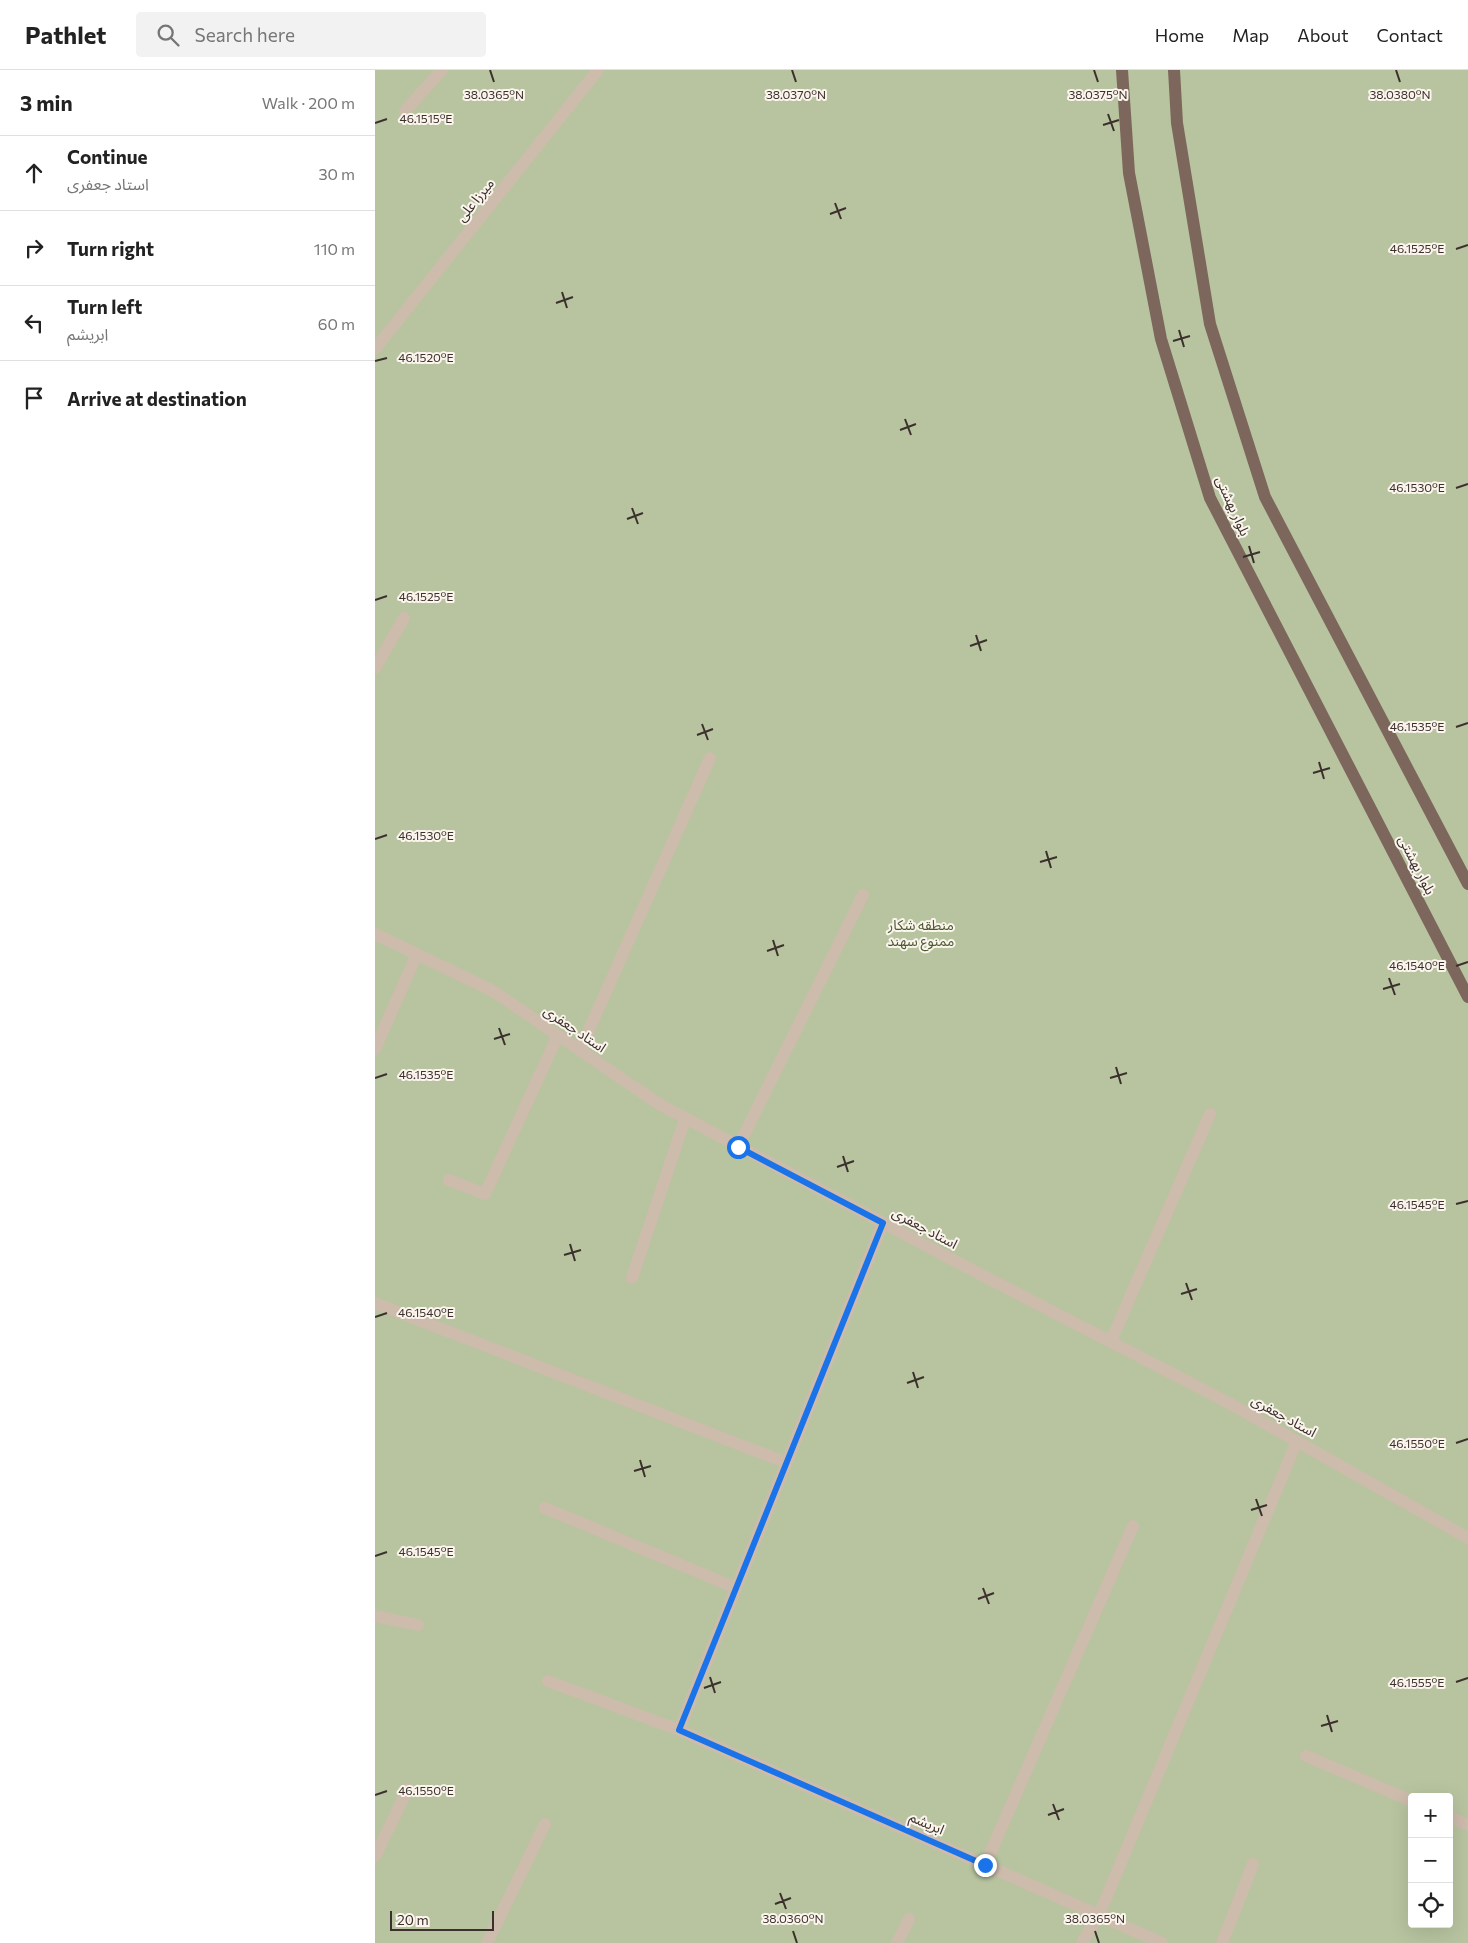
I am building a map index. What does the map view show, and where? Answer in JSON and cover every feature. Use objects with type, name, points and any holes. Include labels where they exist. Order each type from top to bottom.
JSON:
[{"type":"main road","name":"بلوار بهشتی","points":[[1122,70],[1129,173],[1161,339],[1210,498],[1468,996]]},
{"type":"main road","points":[[1174,70],[1177,123],[1210,324],[1265,497],[1468,884]]},
{"type":"street","points":[[405,111],[442,70]]},
{"type":"street","name":"میرزا علی","points":[[375,348],[598,70]]},
{"type":"street","points":[[375,668],[404,618]]},
{"type":"street","points":[[580,1050],[710,758]]},
{"type":"street","points":[[738,1147],[863,895]]},
{"type":"street","name":"استاد جعفری","points":[[375,934],[493,991],[659,1104],[685,1119],[1229,1403],[1468,1538]]},
{"type":"street","points":[[375,1049],[417,954]]},
{"type":"street","points":[[449,1180],[485,1194],[558,1035]]},
{"type":"street","points":[[1111,1342],[1210,1114]]},
{"type":"street","points":[[632,1278],[685,1119]]},
{"type":"street","points":[[679,1730],[883,1223]]},
{"type":"street","points":[[375,1303],[787,1463]]},
{"type":"street","points":[[1082,1943],[1099,1915],[1297,1441]]},
{"type":"street","points":[[545,1508],[736,1588]]},
{"type":"street","points":[[985,1865],[1133,1526]]},
{"type":"street","points":[[375,1616],[418,1625]]},
{"type":"street","name":"ابریشم","points":[[548,1681],[679,1730],[1162,1943]]},
{"type":"street","points":[[1306,1756],[1408,1799]]},
{"type":"street","points":[[375,1856],[408,1789]]},
{"type":"street","points":[[1453,1819],[1468,1825]]},
{"type":"street","points":[[487,1943],[545,1824]]},
{"type":"street","points":[[1221,1943],[1253,1864]]},
{"type":"street","points":[[897,1943],[909,1919]]},
{"type":"green space","name":"منطقه شکار ممنوع سهند","points":[[375,70],[1468,70],[1468,1943],[375,1943]]},
{"type":"route","points":[[738,1147],[883,1223],[679,1730],[985,1865]]}]
